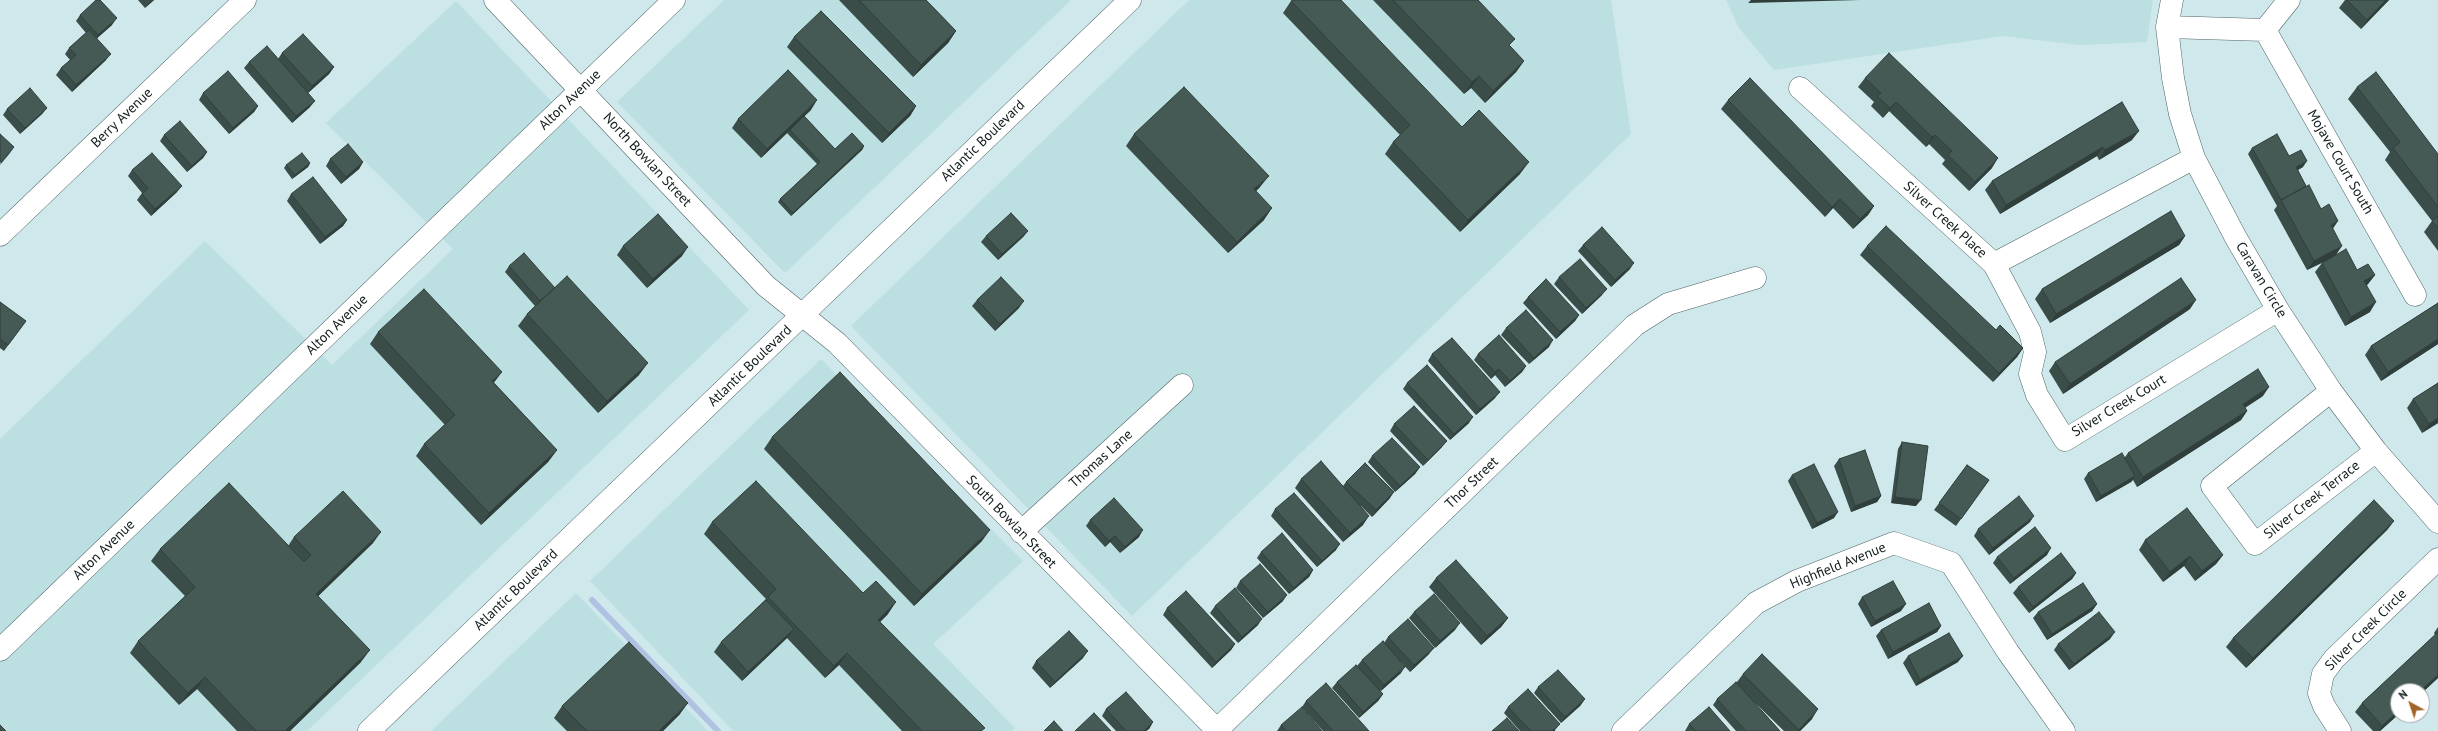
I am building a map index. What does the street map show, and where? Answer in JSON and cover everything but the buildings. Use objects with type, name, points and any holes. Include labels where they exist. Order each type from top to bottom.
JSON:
[{"type":"street","name":"Berry Avenue","points":[[0,235],[245,0]]},
{"type":"street","name":"North Bowlan Street","points":[[494,0],[766,286],[803,315]]},
{"type":"street","name":"Alton Avenue","points":[[0,650],[674,0]]},
{"type":"street","name":"Atlantic Boulevard","points":[[370,731],[1130,0]]},
{"type":"street","name":"Caravan Circle","points":[[2172,0],[2167,27],[2173,78],[2180,114],[2194,158],[2236,238],[2278,310],[2331,391],[2376,451],[2438,522]]},
{"type":"street","points":[[2167,27],[2265,30],[2289,0]]},
{"type":"street","name":"Mojave Court South","points":[[2265,30],[2415,295]]},
{"type":"street","name":"Silver Creek Place","points":[[1800,88],[1994,264],[2194,158]]},
{"type":"street","name":"Silver Creek Court","points":[[1994,264],[2030,332],[2035,352],[2030,374],[2037,395],[2065,440],[2278,310]]},
{"type":"street","name":"Thor Street","points":[[1217,731],[1635,325],[1668,304],[1755,278]]},
{"type":"street","name":"South Bowlan Street","points":[[803,315],[838,343],[1217,731]]},
{"type":"street","name":"Thomas Lane","points":[[1021,532],[1182,385]]},
{"type":"street","name":"Silver Creek Terrace","points":[[2331,391],[2212,486],[2255,544],[2376,451]]},
{"type":"street","name":"Highfield Avenue","points":[[1623,731],[1756,603],[1797,581],[1894,543],[1951,563],[2008,652],[2064,731]]},
{"type":"street","name":"Silver Creek Circle","points":[[2340,731],[2324,706],[2320,693],[2323,674],[2334,659],[2438,559]]},
{"type":"shaded area","points":[[724,0],[1071,0],[785,273],[617,102]]},
{"type":"shaded area","points":[[1189,0],[1611,0],[1631,134],[1132,616],[851,326]]},
{"type":"shaded area","points":[[1726,0],[2153,0],[2147,42],[2080,45],[2003,36],[1774,70],[1739,28]]},
{"type":"shaded area","points":[[456,1],[749,310],[307,731],[0,731],[0,439],[205,241],[332,365],[453,249],[326,123]]},
{"type":"shaded area","points":[[821,359],[1023,561],[933,644],[1015,728],[1012,731],[733,731],[590,581]]},
{"type":"shaded area","points":[[576,593],[708,731],[431,731]]},
{"type":"waterway","points":[[592,600],[718,731]]}]
